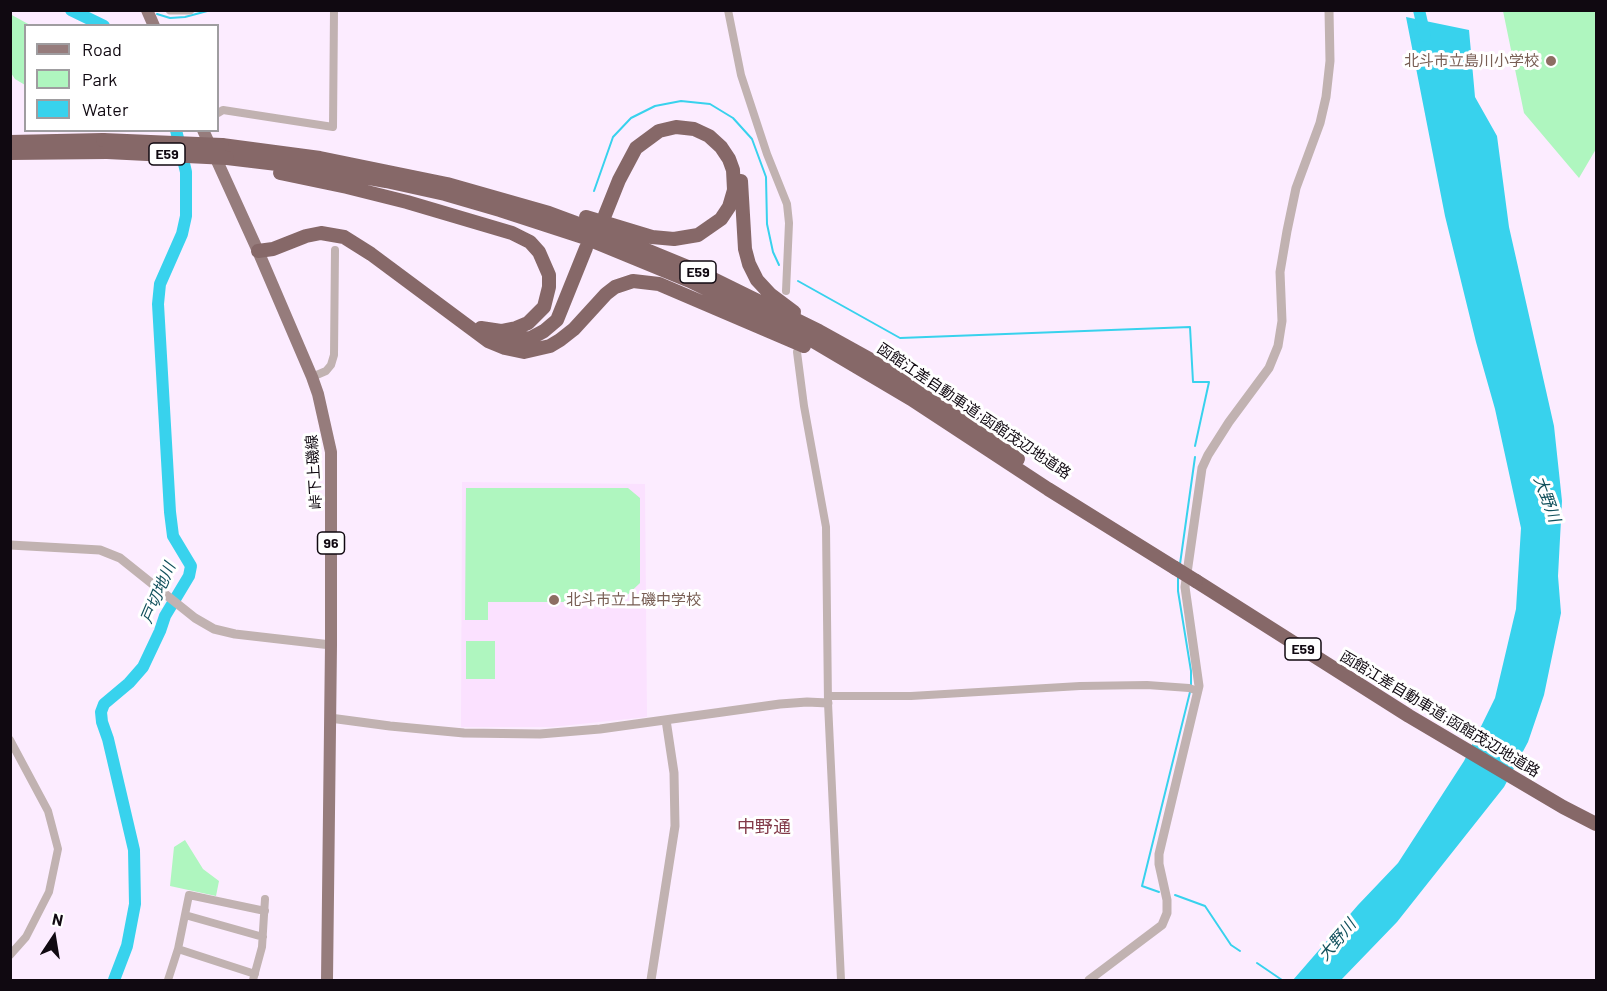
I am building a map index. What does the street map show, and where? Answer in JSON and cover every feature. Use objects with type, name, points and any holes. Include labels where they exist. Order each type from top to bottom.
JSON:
[{"type":"highway","points":[[447,184],[555,208],[652,237],[684,238],[698,235],[721,219],[729,207],[734,190],[733,170],[729,159],[721,147],[709,136],[694,129],[676,127],[659,131],[636,148],[602,214],[624,155],[646,129],[676,120],[696,122],[711,129],[724,139],[734,153],[739,169],[745,249],[757,280],[770,294],[819,331]]},
{"type":"highway","name":"函館江差自動車道;函館茂辺地道路","points":[[10,142],[105,146],[226,156],[386,181],[500,210],[574,234],[690,281],[813,341],[911,399],[1048,489],[1409,716],[1596,824]]},
{"type":"highway","name":"函館江差自動車道;函館茂辺地道路","points":[[10,153],[105,146],[145,152],[320,158],[447,184],[540,210],[695,270],[819,331],[884,367],[974,427],[1117,531]]},
{"type":"highway","points":[[226,156],[387,197],[512,233],[530,242],[539,252],[549,275],[549,287],[544,307],[528,323],[516,328],[501,331],[481,328]]},
{"type":"highway","points":[[258,251],[270,242],[297,231],[314,227],[342,229],[373,246],[481,328],[495,336],[511,340],[531,338],[557,320],[589,249],[570,312],[560,328],[543,341],[528,346],[505,348]]},
{"type":"highway","points":[[258,251],[273,249],[306,236],[321,233],[344,237],[371,254],[473,331],[505,348],[524,352],[550,346],[574,329],[596,303],[615,287],[633,281],[659,284],[809,348],[911,399]]},
{"type":"main road","points":[[147,10],[153,24]]},
{"type":"main road","name":"峠下上磯線","points":[[204,132],[312,377],[331,452],[327,981]]},
{"type":"street","points":[[170,10],[190,10]]},
{"type":"street","points":[[219,112],[223,110],[333,127],[334,10]]},
{"type":"street","points":[[728,10],[741,75],[787,204],[789,223],[786,291]]},
{"type":"street","points":[[1089,981],[1162,925],[1165,918],[1167,900],[1159,854],[1193,689],[1199,676],[1185,587],[1202,468],[1224,429],[1269,368],[1278,346],[1282,321],[1280,272],[1289,219],[1300,172],[1320,123],[1326,98],[1330,61],[1329,10]]},
{"type":"street","points":[[312,377],[326,371],[334,355],[335,250]]},
{"type":"street","points":[[797,352],[804,406],[826,527],[828,700],[841,981]]},
{"type":"street","points":[[10,545],[100,550],[113,554],[208,626],[227,633],[331,645]]},
{"type":"street","points":[[330,718],[464,733],[519,734],[568,732],[780,704],[828,700],[1102,686],[1147,685],[1193,689]]},
{"type":"street","points":[[651,981],[675,826],[674,773],[666,720]]},
{"type":"street","points":[[10,740],[48,811],[58,849],[46,898],[21,944],[10,956]]},
{"type":"street","points":[[168,981],[178,949],[189,895],[265,911]]},
{"type":"street","points":[[178,949],[254,977],[263,937],[265,899]]},
{"type":"street","points":[[185,915],[263,937]]},
{"type":"shaded area","name":"北斗市立上磯中学校","points":[[462,482],[645,484],[647,717],[552,727],[461,727]]},
{"type":"green space","name":"北斗市立島川小学校","points":[[1503,11],[1596,11],[1596,149],[1579,178],[1524,113]]},
{"type":"green space","points":[[10,14],[28,24],[24,24],[24,84],[15,79],[11,73]]},
{"type":"green space","points":[[466,488],[628,488],[640,498],[640,583],[620,602],[488,602],[488,620],[465,620]]},
{"type":"green space","points":[[466,641],[495,641],[495,679],[466,679]]},
{"type":"green space","points":[[185,840],[203,869],[219,881],[216,896],[170,886],[174,847]]},
{"type":"water","points":[[1406,17],[1469,30],[1475,97],[1497,136],[1509,227],[1554,426],[1562,501],[1558,576],[1561,613],[1544,695],[1528,742],[1504,787],[1397,922],[1341,980],[1293,980],[1398,863],[1464,761],[1495,698],[1516,609],[1521,528],[1495,409],[1445,216]]},
{"type":"waterway","name":"戸切地川","points":[[71,10],[100,24]]},
{"type":"waterway","points":[[157,14],[170,18],[185,17],[211,10]]},
{"type":"waterway","name":"大野川","points":[[1419,10],[1425,36]]},
{"type":"waterway","points":[[594,191],[613,137],[631,118],[655,106],[681,101],[710,104],[733,118],[752,139],[766,177],[767,224],[773,252],[779,265]]},
{"type":"waterway","name":"戸切地川","points":[[114,980],[127,946],[135,904],[134,850],[101,712],[104,704],[129,683],[143,667],[165,616],[189,576],[191,566],[173,536],[158,304],[160,284],[182,234],[186,216],[186,172],[176,132]]},
{"type":"waterway","points":[[798,281],[900,338],[1190,327],[1193,382],[1209,382],[1195,446]]},
{"type":"waterway","points":[[1180,564],[1195,457]]},
{"type":"waterway","points":[[1178,576],[1191,686]]},
{"type":"waterway","points":[[1159,892],[1142,886],[1190,692]]},
{"type":"waterway","points":[[1175,895],[1205,906],[1231,945],[1240,951]]},
{"type":"waterway","points":[[1257,963],[1282,980]]},
{"type":"place","name":"北斗市立島川小学校","points":[[1551,61]]},
{"type":"place","name":"北斗市立上磯中学校","points":[[554,600]]},
{"type":"district","name":"中野通","points":[[764,827]]}]
